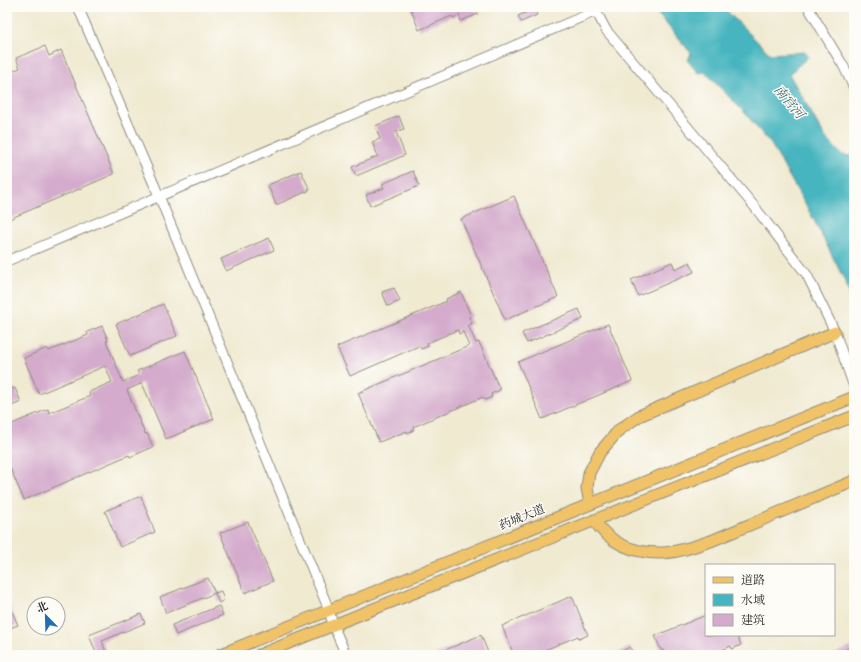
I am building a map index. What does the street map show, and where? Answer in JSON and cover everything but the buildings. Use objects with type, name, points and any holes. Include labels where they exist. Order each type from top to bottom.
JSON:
[{"type":"main road","points":[[590,504],[587,488],[589,473],[600,452],[619,430],[639,416],[835,332]]},
{"type":"main road","name":"药城大道","points":[[219,655],[854,397]]},
{"type":"main road","points":[[259,655],[854,416]]},
{"type":"main road","points":[[594,520],[601,531],[625,547],[644,552],[661,553],[687,548],[711,541],[854,481]]},
{"type":"street","points":[[78,7],[159,196],[329,610],[333,624],[346,655]]},
{"type":"street","points":[[808,7],[844,67],[854,88]]},
{"type":"street","points":[[7,261],[595,9],[606,30],[754,206],[807,275],[835,332],[854,387]]},
{"type":"water","name":"南官河","points":[[652,7],[723,7],[770,54],[806,52],[808,57],[789,74],[825,137],[842,155],[854,156],[854,309],[846,283],[813,218],[771,144],[745,113],[705,72],[698,73],[688,61],[691,53]]}]
